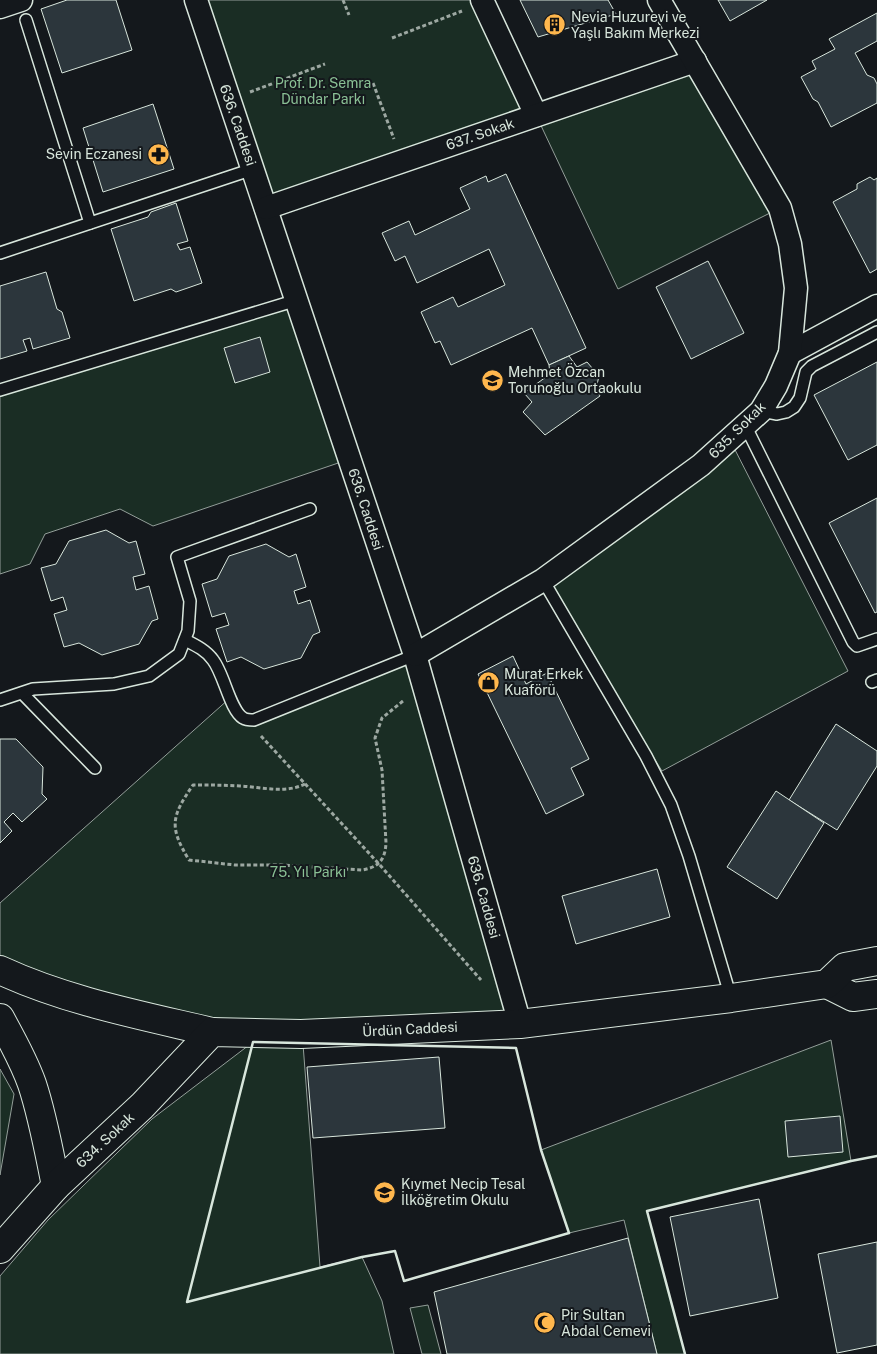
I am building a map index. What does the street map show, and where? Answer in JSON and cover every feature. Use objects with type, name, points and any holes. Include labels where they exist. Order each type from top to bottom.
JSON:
[{"type":"main road","points":[[877,961],[845,967],[827,984],[853,997],[877,994]]},
{"type":"main road","name":"Ürdün Caddesi","points":[[0,970],[21,980],[70,997],[212,1032],[301,1034],[520,1024],[827,984]]},
{"type":"main road","points":[[0,1018],[32,1083],[41,1113],[56,1186]]},
{"type":"main road","name":"634. Sokak","points":[[0,1249],[56,1186],[142,1106],[212,1032]]},
{"type":"street","name":"636. Caddesi","points":[[196,0],[414,654],[520,1024]]},
{"type":"street","name":"635. Sokak","points":[[414,654],[543,580],[701,465],[753,418],[776,386],[790,353],[796,288],[790,244],[780,208],[659,0]]},
{"type":"street","points":[[483,2],[536,115]]},
{"type":"street","points":[[0,7],[24,10]]},
{"type":"street","name":"637. Sokak","points":[[266,208],[695,61]]},
{"type":"street","points":[[790,353],[877,306]]},
{"type":"lane","points":[[24,10],[90,223]]},
{"type":"lane","points":[[0,253],[253,169]]},
{"type":"lane","points":[[0,390],[297,300]]},
{"type":"lane","points":[[877,332],[812,366],[806,372],[800,398],[794,407],[786,412],[753,418],[853,642],[857,646],[877,639]]},
{"type":"lane","points":[[0,700],[33,689],[114,684],[149,676],[179,654],[188,630],[190,600],[177,558],[310,509]]},
{"type":"lane","points":[[543,580],[646,756],[671,805],[689,856],[731,998]]},
{"type":"lane","points":[[185,640],[201,648],[213,660],[225,683],[233,707],[243,718],[254,720],[414,654]]},
{"type":"lane","points":[[22,692],[95,768]]},
{"type":"path","points":[[343,0],[349,15]]},
{"type":"path","points":[[392,38],[483,2]]},
{"type":"path","points":[[229,100],[324,64]]},
{"type":"path","points":[[373,83],[402,161]]},
{"type":"path","points":[[305,784],[297,788],[284,790],[193,785],[181,803],[174,822],[178,842],[190,860],[235,865],[281,865],[362,870],[379,864],[385,855],[386,843],[382,770],[375,738],[382,718],[423,685]]},
{"type":"path","points":[[254,720],[263,738],[379,864],[481,980]]},
{"type":"green space","name":"Prof. Dr. Semra Dündar Parkı","points":[[196,0],[482,0],[537,115],[695,61],[780,208],[618,289],[536,115],[266,208]]},
{"type":"green space","points":[[297,300],[350,459],[153,526],[120,509],[45,534],[30,564],[0,574],[0,390]]},
{"type":"green space","points":[[730,440],[848,671],[662,771],[543,580]]},
{"type":"green space","name":"75. Yıl Parkı","points":[[415,655],[520,1024],[251,1034],[0,970],[0,903],[230,698],[243,718]]},
{"type":"green space","points":[[831,1040],[851,1161],[647,1211],[685,1354],[657,1354],[624,1220],[569,1233],[541,1150]]},
{"type":"green space","points":[[253,1042],[303,1044],[320,1267],[362,1257],[382,1301],[394,1354],[0,1354],[0,1276],[48,1220],[152,1119]]},
{"type":"green space","points":[[0,1069],[14,1094],[0,1175]]},
{"type":"green space","points":[[428,1305],[441,1354],[422,1354],[410,1308]]},
{"type":"building","points":[[67,0],[116,0],[132,50],[62,73],[41,9]]},
{"type":"building","name":"Nevia Huzurevi ve Yaşlı Bakım Merkezi","points":[[520,0],[608,0],[616,14],[538,37]]},
{"type":"building","points":[[718,0],[767,0],[730,21]]},
{"type":"building","points":[[877,13],[877,41],[855,53],[867,75],[874,78],[877,84],[877,103],[831,127],[818,102],[813,99],[801,77],[816,69],[812,61],[835,49],[829,39]]},
{"type":"building","points":[[153,104],[174,169],[103,192],[83,128]]},
{"type":"building","points":[[506,174],[586,348],[549,365],[532,328],[451,365],[440,341],[435,343],[421,312],[453,297],[458,307],[505,285],[489,249],[417,283],[405,256],[395,261],[382,233],[409,221],[415,235],[470,209],[460,188],[486,176],[488,182]]},
{"type":"building","points":[[870,177],[874,180],[877,178],[877,269],[870,273],[833,202],[857,189],[857,184]]},
{"type":"building","points":[[176,203],[188,241],[177,244],[180,250],[190,247],[202,283],[176,292],[171,289],[134,301],[111,229],[148,217],[151,212]]},
{"type":"building","points":[[708,261],[744,333],[691,359],[656,287]]},
{"type":"building","points":[[46,272],[57,309],[62,312],[70,338],[33,349],[30,338],[23,340],[27,351],[0,359],[0,286]]},
{"type":"building","points":[[260,337],[270,372],[235,383],[224,348]]},
{"type":"building","points":[[569,356],[577,367],[587,362],[599,376],[596,389],[600,396],[545,435],[523,412],[532,402],[524,393],[550,374],[549,365]]},
{"type":"building","points":[[877,362],[877,445],[848,460],[814,395]]},
{"type":"building","points":[[877,498],[877,612],[875,613],[829,523]]},
{"type":"building","points":[[106,530],[129,543],[136,541],[145,574],[133,577],[136,590],[149,586],[158,619],[152,621],[139,644],[102,655],[79,643],[64,647],[54,614],[67,610],[63,597],[51,601],[41,568],[56,564],[69,541]]},
{"type":"building","points":[[266,544],[289,557],[296,554],[306,587],[294,591],[298,604],[310,600],[320,632],[313,635],[301,658],[264,669],[241,657],[227,662],[216,629],[229,625],[225,613],[212,617],[202,584],[217,579],[229,556]]},
{"type":"building","points":[[513,656],[526,684],[547,673],[589,759],[571,768],[584,795],[546,814],[478,674]]},
{"type":"building","points":[[836,724],[877,751],[877,766],[837,830],[789,800]]},
{"type":"building","points":[[0,739],[16,739],[43,767],[42,794],[47,799],[22,822],[13,813],[4,822],[12,831],[0,843]]},
{"type":"building","points":[[776,791],[824,823],[777,899],[727,867]]},
{"type":"building","points":[[657,869],[670,917],[576,944],[562,896]]},
{"type":"building","points":[[439,1057],[445,1128],[313,1138],[307,1067]]},
{"type":"building","points":[[840,1116],[843,1152],[788,1157],[785,1121]]},
{"type":"building","points":[[759,1199],[778,1298],[690,1316],[670,1217]]},
{"type":"building","name":"Pir Sultan Abdal Cemevi","points":[[628,1238],[657,1354],[447,1354],[434,1292]]},
{"type":"building","points":[[877,1242],[877,1345],[837,1353],[818,1254]]},
{"type":"wall","points":[[253,1042],[516,1048],[541,1150],[569,1233],[404,1281],[395,1251],[362,1257],[187,1302],[253,1042]]},
{"type":"wall","points":[[685,1354],[647,1211],[877,1156]]},
{"type":"place","name":"Nevia Huzurevi ve Yaşlı Bakım Merkezi","points":[[555,25]]},
{"type":"place","name":"Sevin Eczanesi","points":[[158,154]]},
{"type":"place","name":"Mehmet Özcan Torunoğlu Ortaokulu","points":[[492,380]]},
{"type":"place","name":"Murat Erkek Kuaförü","points":[[488,682]]},
{"type":"place","name":"Kıymet Necip Tesal İlköğretim Okulu","points":[[385,1192]]},
{"type":"place","name":"Pir Sultan Abdal Cemevi","points":[[545,1323]]}]
